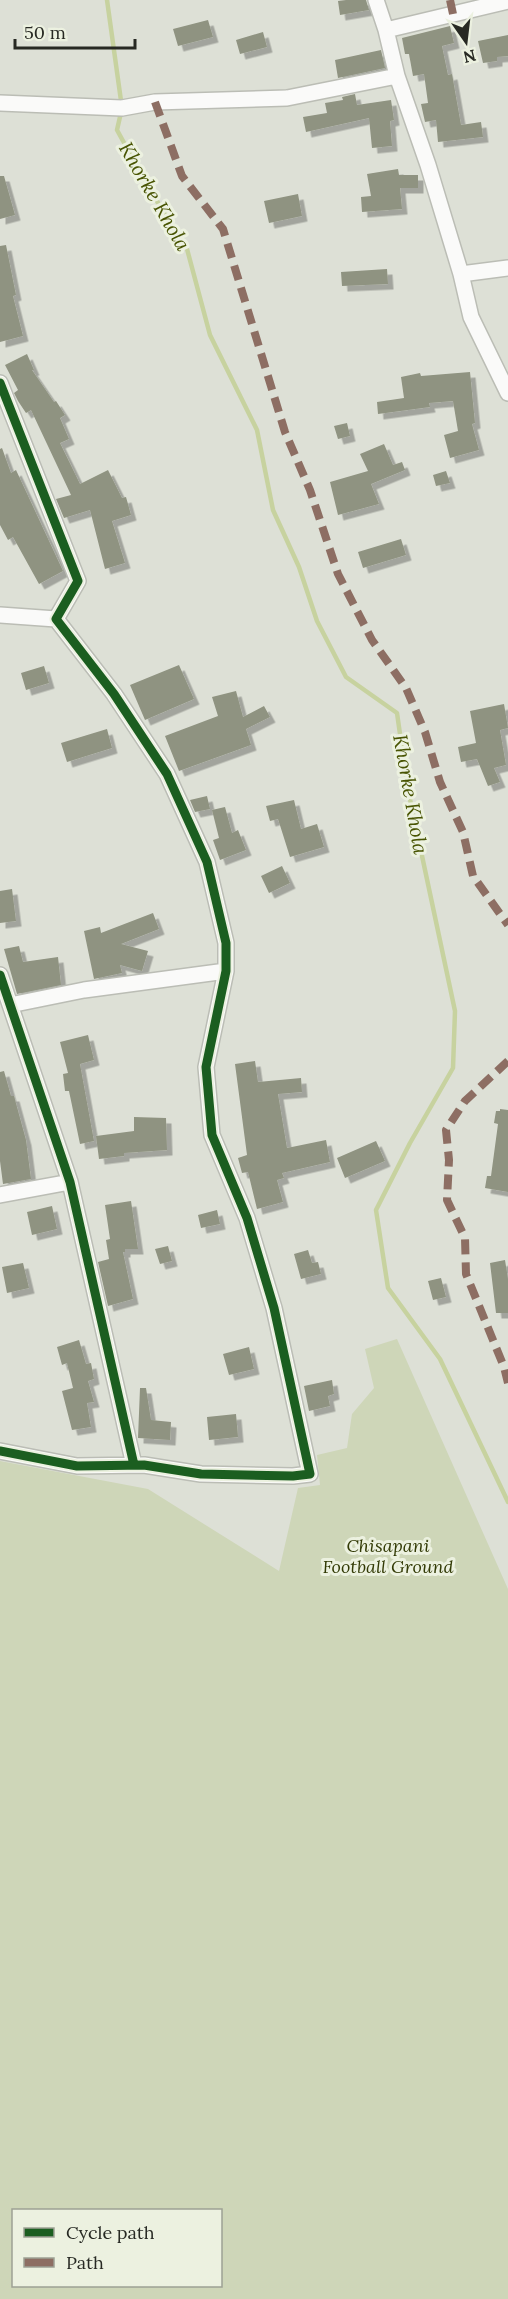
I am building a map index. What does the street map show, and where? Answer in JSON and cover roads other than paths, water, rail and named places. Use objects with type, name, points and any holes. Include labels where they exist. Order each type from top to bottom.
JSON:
[{"type":"street","points":[[376,0],[397,76],[428,165],[461,274],[471,317],[508,393]]},
{"type":"street","points":[[386,30],[508,1]]},
{"type":"street","points":[[0,104],[122,108],[155,102],[287,98],[397,76]]},
{"type":"street","points":[[461,274],[508,268]]},
{"type":"street","points":[[0,383],[78,581],[56,619]]},
{"type":"street","points":[[0,615],[56,619],[114,694],[166,774],[207,862],[226,942],[226,971],[207,1067],[212,1135],[247,1218],[274,1308],[310,1474],[292,1476],[201,1474],[134,1465],[77,1466],[0,1451]]},
{"type":"street","points":[[10,1005],[84,990],[226,971]]},
{"type":"street","points":[[0,975],[70,1182],[134,1465]]},
{"type":"street","points":[[0,1195],[70,1182]]},
{"type":"waterway","name":"Khorke Khola","points":[[107,0],[122,108],[117,130],[150,190],[187,249],[210,335],[257,430],[273,510],[299,567],[317,621],[346,677],[397,713],[408,790],[455,1011],[453,1068],[410,1143],[376,1210],[388,1288],[440,1359],[508,1502]]},
{"type":"park label","name":"Chisapani Football Ground","points":[[388,1555]]}]
